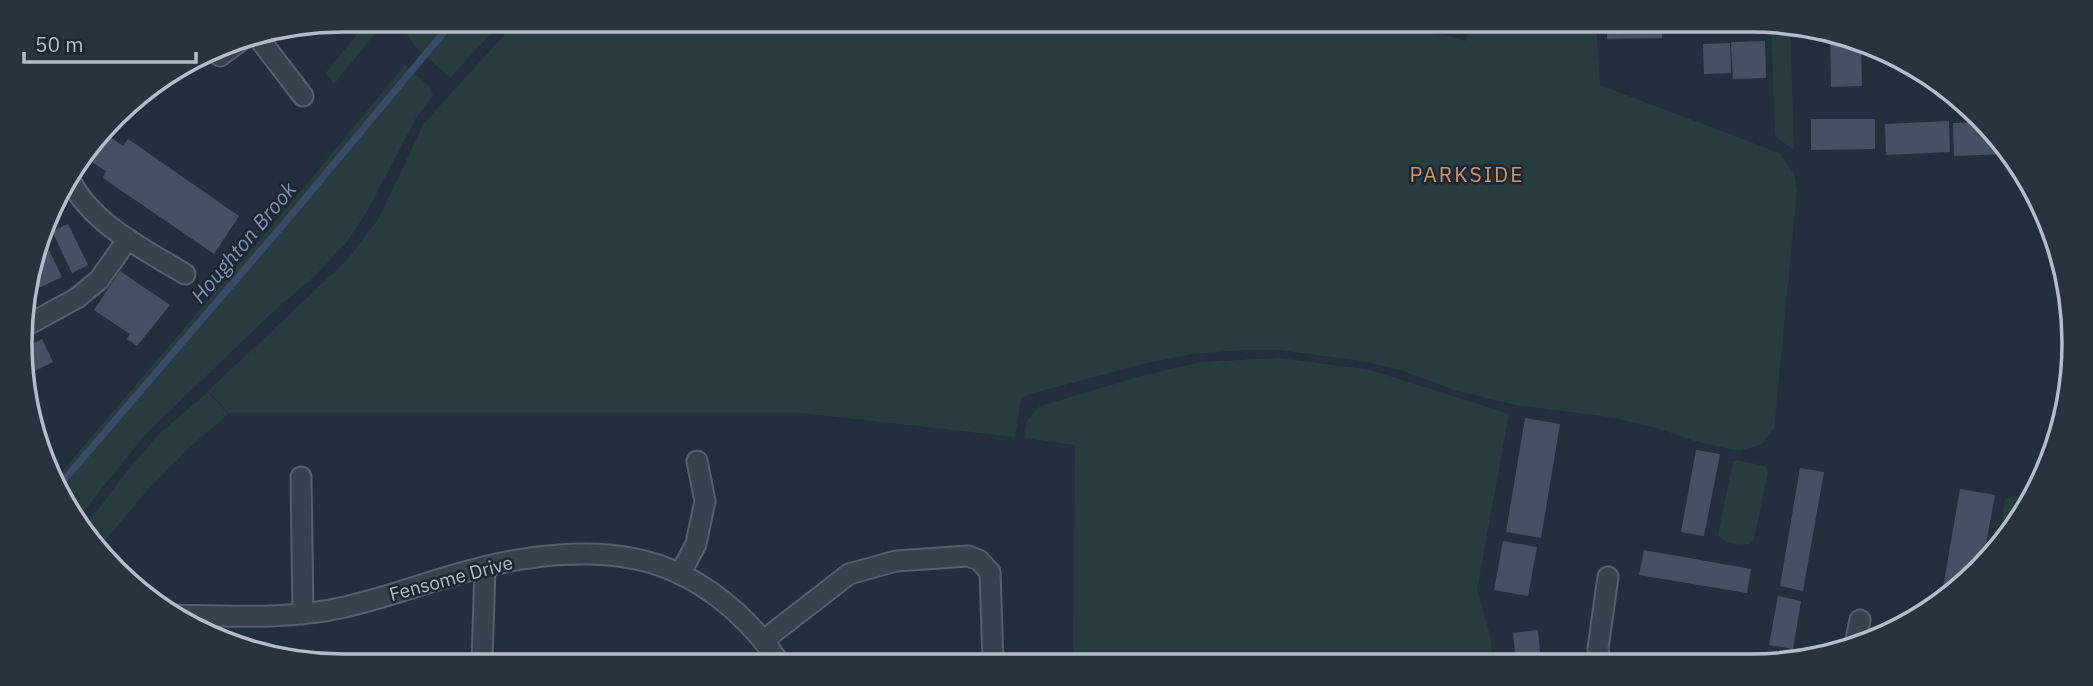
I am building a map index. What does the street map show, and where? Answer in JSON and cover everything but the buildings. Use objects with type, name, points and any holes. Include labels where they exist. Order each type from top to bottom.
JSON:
[{"type":"street","points":[[262,42],[303,96]]},
{"type":"street","points":[[74,185],[102,219],[128,239],[185,274]]},
{"type":"street","points":[[32,323],[77,298],[99,280],[128,239]]},
{"type":"street","points":[[680,574],[696,544],[705,501],[697,461]]},
{"type":"street","points":[[301,477],[303,614]]},
{"type":"street","name":"Fensome Drive","points":[[191,615],[303,614],[345,607],[513,560],[589,553],[636,559],[680,574],[727,603],[764,640],[774,654]]},
{"type":"street","points":[[764,640],[849,574],[896,561],[968,556],[979,560],[990,572],[993,654]]},
{"type":"street","points":[[482,654],[485,566]]},
{"type":"street","points":[[1599,654],[1608,577]]},
{"type":"street","points":[[1857,635],[1860,620]]},
{"type":"green space","points":[[359,32],[376,32],[334,84],[326,73]]},
{"type":"green space","points":[[406,32],[492,32],[450,78],[415,46]]},
{"type":"green space","points":[[507,32],[1433,32],[1466,41],[1469,32],[1596,32],[1600,85],[1779,153],[1794,174],[1797,191],[1774,429],[1762,444],[1740,451],[1609,417],[1516,405],[1457,391],[1379,365],[1279,350],[1192,354],[1026,395],[1021,398],[1015,437],[802,413],[229,413],[208,391],[347,260],[379,218],[424,123]]},
{"type":"green space","points":[[1771,32],[1790,34],[1794,150],[1775,136]]},
{"type":"green space","points":[[405,65],[431,88],[433,96],[416,118],[368,210],[347,242],[314,277],[277,308],[147,433],[83,514],[60,474]]},
{"type":"green space","points":[[1279,358],[1371,370],[1509,414],[1477,589],[1490,635],[1492,654],[1073,654],[1075,445],[1024,438],[1027,421],[1040,406],[1145,375],[1201,362]]},
{"type":"green space","points":[[208,392],[228,414],[191,446],[146,492],[104,542],[88,522],[158,435]]},
{"type":"green space","points":[[1737,460],[1765,466],[1768,472],[1754,539],[1750,544],[1742,545],[1724,540],[1718,535],[1733,462]]},
{"type":"green space","points":[[2022,495],[2000,528],[2005,499]]},
{"type":"waterway","name":"Houghton Brook","points":[[64,480],[444,32]]},
{"type":"district","name":"PARKSIDE","points":[[1467,174]]}]
